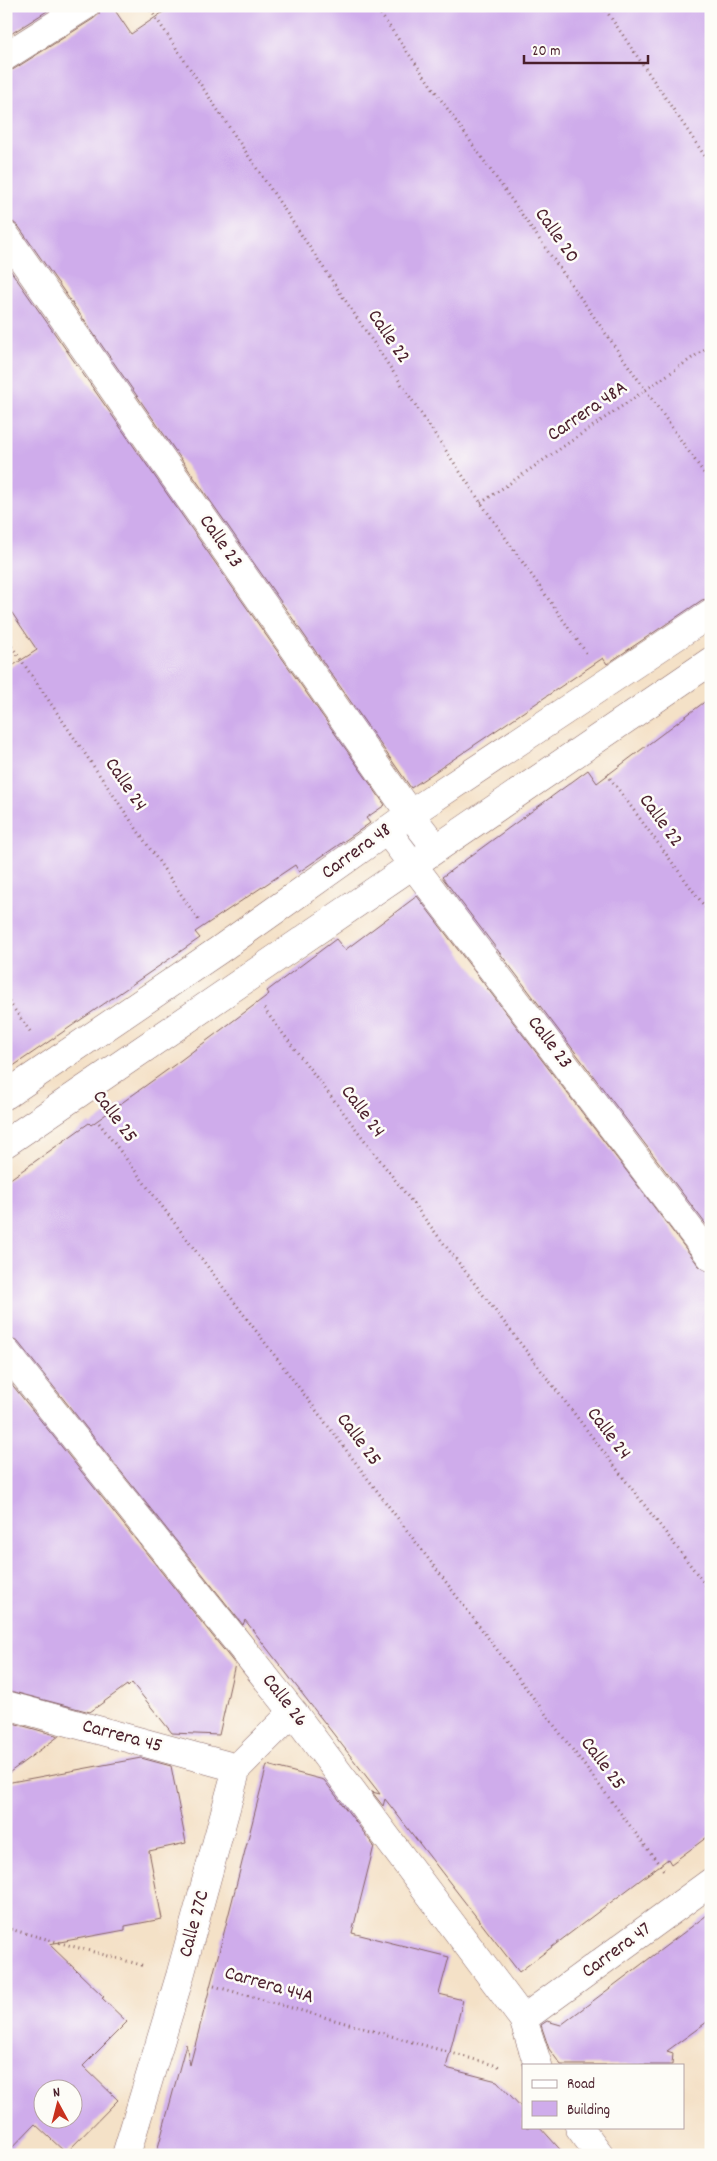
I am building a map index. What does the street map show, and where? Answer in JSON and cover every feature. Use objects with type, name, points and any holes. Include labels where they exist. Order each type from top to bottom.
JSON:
[{"type":"street","points":[[6,56],[85,6]]},
{"type":"street","name":"Calle 23","points":[[6,236],[410,814],[436,848]]},
{"type":"street","name":"Carrera 48","points":[[6,1096],[219,950],[410,814],[711,613]]},
{"type":"street","name":"Carrera 48","points":[[6,1143],[243,982],[586,744],[711,661]]},
{"type":"street","name":"Calle 23","points":[[387,831],[414,864],[711,1257]]},
{"type":"street","name":"Calle 26","points":[[6,1352],[293,1712],[523,2019],[538,2064]]},
{"type":"street","name":"Carrera 45","points":[[6,1705],[237,1768]]},
{"type":"street","name":"Calle 27C","points":[[126,2155],[180,1976],[237,1768],[293,1712]]},
{"type":"street","name":"Carrera 47","points":[[523,2019],[711,1882]]},
{"type":"street","points":[[580,2128],[600,2155]]},
{"type":"path","name":"Calle 22","points":[[148,6],[481,502],[607,683]]},
{"type":"path","name":"Calle 20","points":[[375,6],[711,483]]},
{"type":"path","points":[[603,6],[711,165]]},
{"type":"path","name":"Carrera 48A","points":[[481,502],[711,345]]},
{"type":"path","name":"Calle 24","points":[[6,638],[219,950]]},
{"type":"path","name":"Calle 22","points":[[586,744],[711,914]]},
{"type":"path","name":"Calle 24","points":[[243,982],[711,1592]]},
{"type":"path","points":[[6,998],[53,1065]]},
{"type":"path","name":"Calle 25","points":[[78,1094],[686,1900]]},
{"type":"path","name":"Carrera 44A","points":[[6,1928],[504,2068]]},
{"type":"building","points":[[6,6],[55,6],[6,37]]},
{"type":"building","points":[[100,6],[112,6],[131,34],[172,6],[711,6],[711,598],[702,600],[607,664],[603,658],[411,788],[19,227],[13,222],[6,221],[6,72],[14,69],[93,19],[99,14]]},
{"type":"building","points":[[6,264],[385,805],[366,818],[370,823],[353,835],[299,872],[295,865],[195,932],[200,938],[6,1071],[6,670],[37,650],[6,604]]},
{"type":"building","points":[[711,697],[711,1231],[442,877],[588,770],[597,783]]},
{"type":"building","points":[[417,896],[699,1266],[711,1272],[711,1834],[671,1864],[668,1859],[519,1972],[385,1799],[383,1806],[372,1792],[380,1794],[245,1620],[243,1625],[18,1342],[6,1337],[6,1182],[89,1123],[91,1125],[177,1063],[269,994],[267,991],[336,939],[345,950]]},
{"type":"building","points":[[6,1377],[235,1664],[219,1735],[172,1733],[132,1683],[90,1712],[6,1690]]},
{"type":"building","points":[[6,1721],[59,1736],[6,1775]]},
{"type":"building","points":[[141,1758],[171,1766],[186,1843],[149,1851],[162,1919],[125,1926],[125,1930],[49,1944],[127,2022],[83,2066],[118,2100],[66,2153],[39,2128],[82,2128],[82,2078],[32,2078],[32,2127],[6,2154],[6,1783]]},
{"type":"building","points":[[267,1765],[324,1780],[374,1846],[352,1933],[449,1957],[439,1994],[463,2000],[446,2068],[497,2081],[522,2108],[522,2128],[541,2128],[565,2155],[156,2155],[186,2044],[190,2065]]},
{"type":"building","points":[[711,1912],[711,2019],[667,2051],[673,2053],[672,2064],[560,2064],[549,2049],[541,2025],[547,2021],[561,2025]]}]
